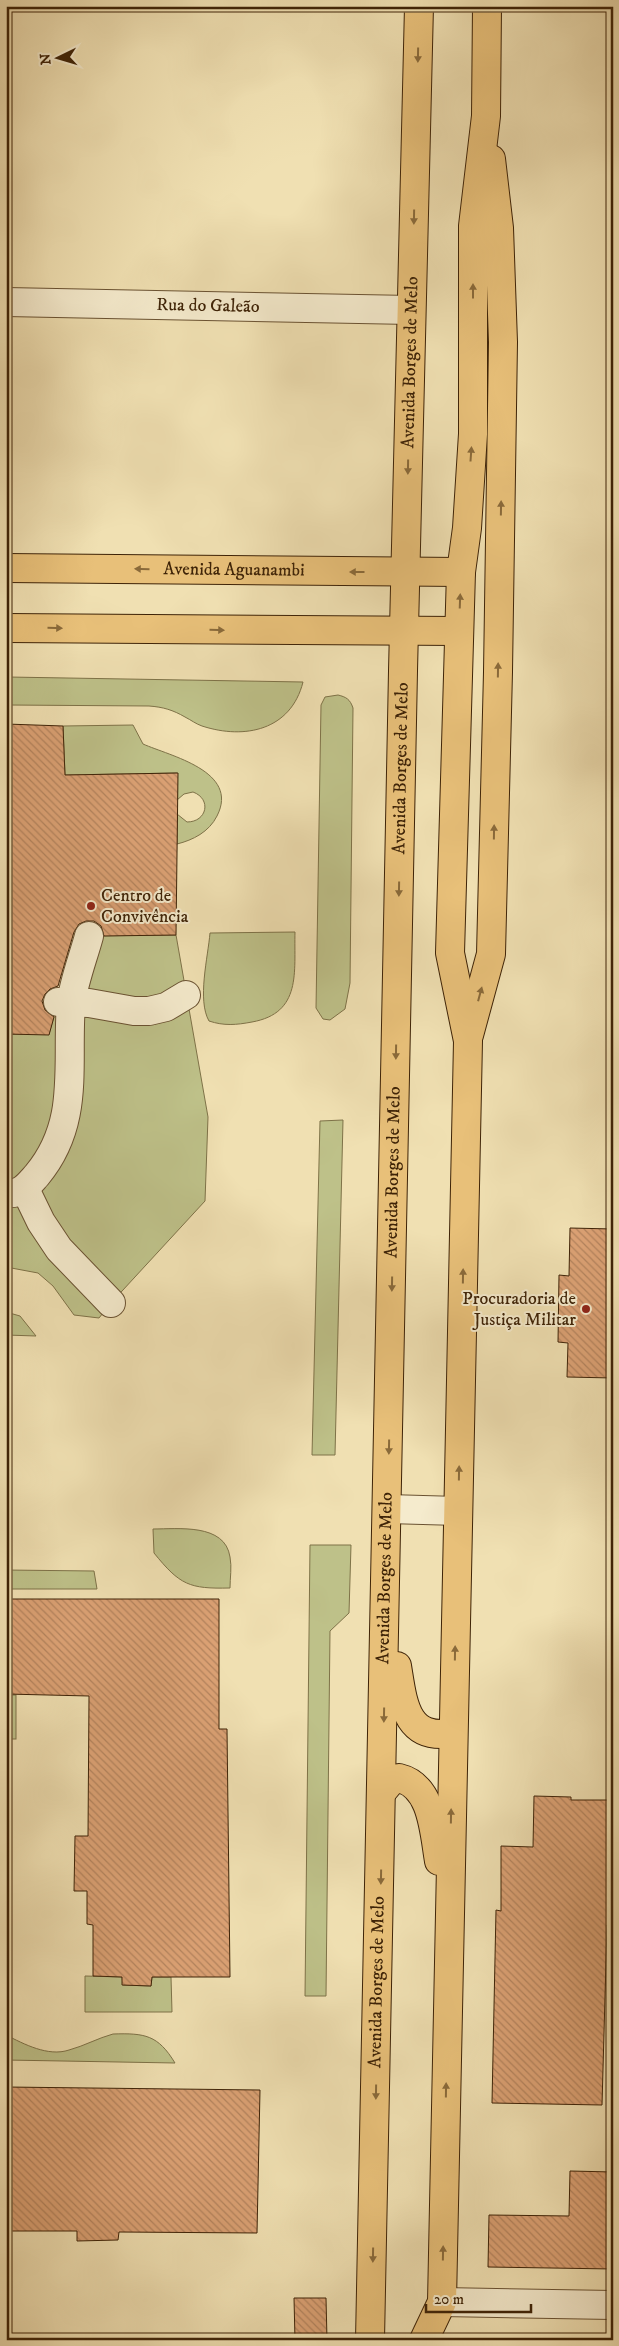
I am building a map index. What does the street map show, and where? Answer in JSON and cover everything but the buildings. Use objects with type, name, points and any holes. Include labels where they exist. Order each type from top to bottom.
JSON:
[{"type":"main road","name":"Avenida Borges de Melo","points":[[370,2340],[404,630],[419,6]]},
{"type":"main road","points":[[468,1041],[490,954],[501,539],[502,342],[499,228],[473,6]]},
{"type":"main road","points":[[424,2340],[442,2302],[468,1041],[450,953],[461,572],[467,528],[473,434],[472,226],[486,116],[487,6]]},
{"type":"main road","name":"Avenida Aguanambi","points":[[6,568],[461,572]]},
{"type":"main road","points":[[6,628],[459,631]]},
{"type":"main road","points":[[386,1590],[403,1702],[408,1714],[419,1728],[425,1732],[438,1735],[453,1733]]},
{"type":"main road","points":[[382,1792],[392,1780],[399,1778],[412,1783],[422,1793],[429,1810],[450,1917]]},
{"type":"street","name":"Rua do Galeão","points":[[6,302],[411,310]]},
{"type":"street","points":[[89,936],[65,1002],[69,1097],[63,1127],[52,1153],[16,1191],[41,1222],[59,1249],[111,1303]]},
{"type":"street","points":[[65,1002],[150,1011],[166,1007],[186,995]]},
{"type":"street","points":[[388,1509],[458,1511]]},
{"type":"street","points":[[442,2302],[613,2305]]},
{"type":"green space","points":[[8,677],[303,682],[297,698],[288,711],[277,721],[250,731],[234,732],[202,726],[172,711],[154,706],[8,705]]},
{"type":"green space","points":[[338,695],[351,702],[353,708],[350,983],[345,1009],[330,1020],[323,1019],[316,1008],[321,705],[325,697]]},
{"type":"green space","points":[[133,725],[143,744],[199,768],[211,777],[219,787],[222,800],[217,816],[205,831],[177,844],[177,814],[187,822],[194,821],[203,814],[205,805],[199,795],[193,792],[184,794],[177,800],[177,773],[65,775],[63,726]]},
{"type":"green space","points":[[295,932],[295,962],[292,989],[280,1010],[268,1017],[246,1023],[225,1024],[209,1021],[204,1002],[204,978],[210,933]]},
{"type":"green space","points":[[176,935],[208,1117],[205,1201],[99,1318],[74,1315],[53,1286],[38,1273],[6,1267],[6,1034],[49,1034],[77,936]]},
{"type":"green space","points":[[343,1120],[335,1455],[312,1455],[320,1121]]},
{"type":"green space","points":[[6,1312],[20,1316],[36,1336],[6,1335]]},
{"type":"green space","points":[[153,1529],[199,1530],[219,1538],[226,1546],[230,1557],[230,1588],[195,1586],[186,1583],[171,1572],[154,1553]]},
{"type":"green space","points":[[310,1545],[351,1545],[349,1613],[330,1631],[326,1996],[305,1996]]},
{"type":"green space","points":[[6,1570],[94,1571],[97,1589],[6,1589]]},
{"type":"green space","points":[[6,1695],[16,1695],[16,1739],[6,1739]]},
{"type":"green space","points":[[85,1976],[122,1977],[123,1985],[151,1986],[152,1977],[171,1977],[172,2012],[85,2012]]},
{"type":"green space","points":[[113,2034],[134,2034],[150,2038],[163,2047],[175,2063],[6,2060],[6,2035],[45,2051],[61,2052]]},
{"type":"place","name":"Centro de Convivência","points":[[91,906]]},
{"type":"place","name":"Procuradoria de Justiça Militar","points":[[586,1309]]}]
